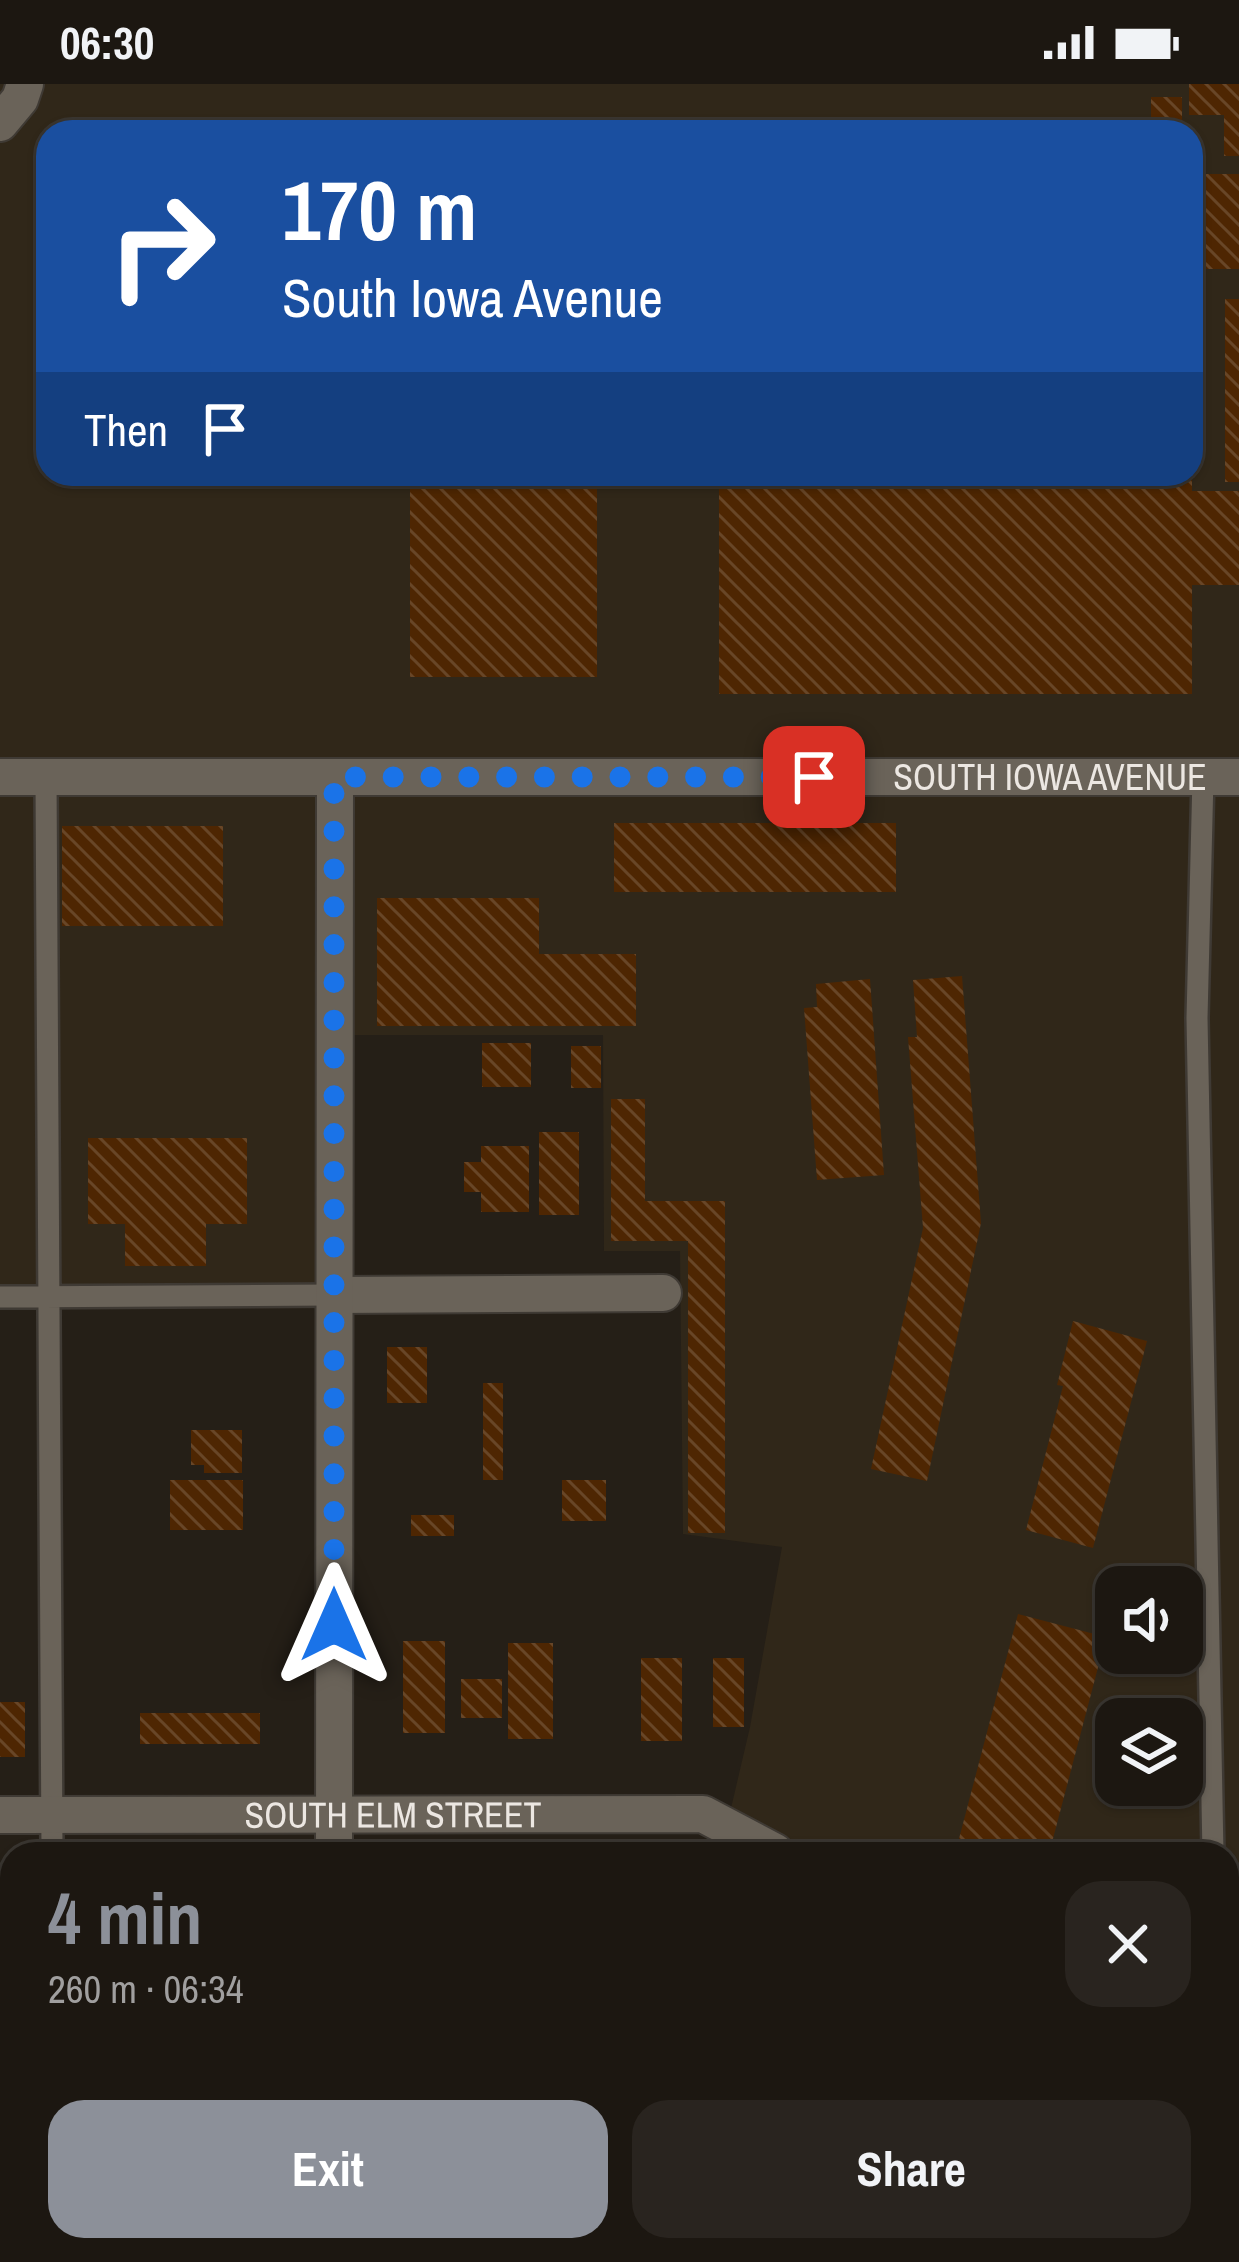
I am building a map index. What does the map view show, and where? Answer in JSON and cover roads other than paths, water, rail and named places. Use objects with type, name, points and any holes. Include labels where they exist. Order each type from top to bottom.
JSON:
[{"type":"street","points":[[0,123],[20,99],[25,84]]},
{"type":"street","name":"SOUTH IOWA AVENUE","points":[[0,777],[1221,777]]},
{"type":"street","points":[[334,777],[334,1842]]},
{"type":"street","points":[[334,1295],[663,1292]]},
{"type":"street","name":"SOUTH ELM STREET","points":[[0,1815],[703,1814],[754,1842]]},
{"type":"lane","points":[[46,777],[52,1842]]},
{"type":"lane","points":[[1213,1842],[1197,1018],[1221,777]]},
{"type":"lane","points":[[0,1297],[334,1295]]}]
